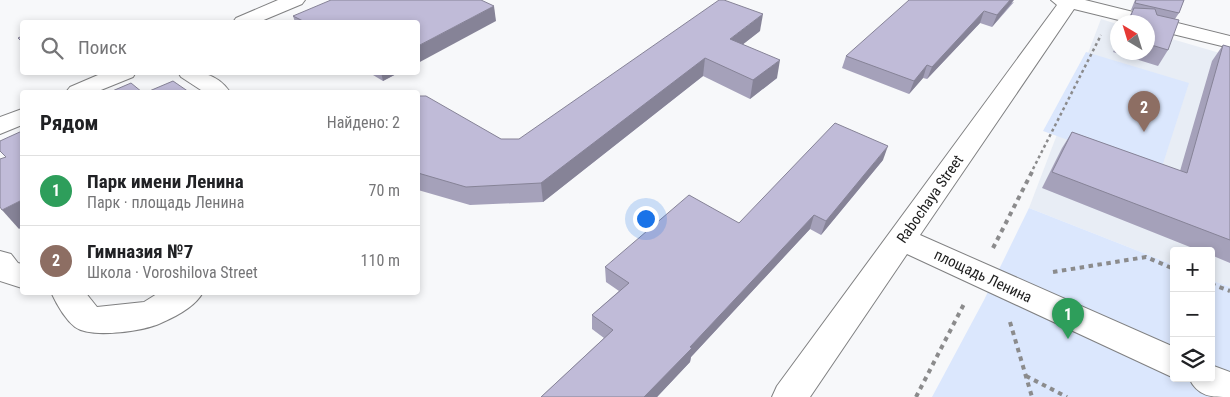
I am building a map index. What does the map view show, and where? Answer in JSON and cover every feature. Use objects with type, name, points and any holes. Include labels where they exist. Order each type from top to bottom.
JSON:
[{"type":"street","points":[[248,20],[295,0]]},
{"type":"street","points":[[1067,1],[1230,42]]},
{"type":"street","name":"Rabochaya Street","points":[[790,397],[1067,1]]},
{"type":"street","points":[[83,90],[118,75]]},
{"type":"street","points":[[193,75],[215,90]]},
{"type":"street","points":[[0,126],[20,117]]},
{"type":"street","name":"площадь Ленина","points":[[902,239],[1170,361]]},
{"type":"street","points":[[0,262],[8,272],[20,275]]},
{"type":"street","points":[[68,295],[86,317],[92,320],[102,320],[150,314],[183,295]]},
{"type":"street","points":[[1215,382],[1230,389]]},
{"type":"path","points":[[916,397],[987,278],[1113,12]]},
{"type":"path","points":[[1051,272],[1146,258],[1170,267]]},
{"type":"path","points":[[987,278],[1006,311],[1032,397]]},
{"type":"path","points":[[1215,285],[1230,291]]},
{"type":"path","points":[[1026,375],[1067,397]]},
{"type":"shaded area","points":[[1101,19],[1110,22],[1110,60],[1155,60],[1155,34],[1230,56],[1230,287],[1215,281],[1215,247],[1170,247],[1170,263],[1029,208]]},
{"type":"shaded area","points":[[1086,52],[1189,83],[1160,173],[1043,131]]},
{"type":"shaded area","points":[[1029,208],[1170,263],[1170,382],[1215,382],[1215,281],[1230,287],[1230,397],[932,397],[984,300]]},
{"type":"building","points":[[331,0],[481,0],[494,6],[420,45],[420,20],[301,20],[293,16]]},
{"type":"building","points":[[719,0],[724,0],[763,14],[730,39],[780,60],[753,80],[705,58],[541,183],[466,187],[420,174],[420,96],[426,96],[501,139],[519,139]]},
{"type":"building","points":[[909,0],[1010,0],[997,15],[984,11],[932,67],[927,65],[914,81],[846,56]]},
{"type":"building","points":[[1136,0],[1184,0],[1179,13],[1135,3]]},
{"type":"building","points":[[1134,8],[1155,9],[1157,15],[1179,20],[1168,50],[1155,46],[1155,15],[1131,15]]},
{"type":"building","points":[[1223,45],[1230,47],[1230,240],[1052,172],[1072,132],[1187,173]]},
{"type":"building","points":[[173,81],[186,90],[152,90]]},
{"type":"building","points":[[131,83],[140,90],[115,90]]},
{"type":"building","points":[[835,123],[888,146],[826,221],[814,215],[690,347],[692,348],[644,397],[541,397],[613,330],[592,315],[629,283],[605,267],[689,195],[739,223]]},
{"type":"building","points":[[20,132],[20,201],[2,210],[0,207],[0,159],[6,157],[0,151],[0,141]]},
{"type":"place","name":"Гимназия №7","points":[[1144,132]]},
{"type":"place","name":"Парк имени Ленина","points":[[1068,339]]}]
